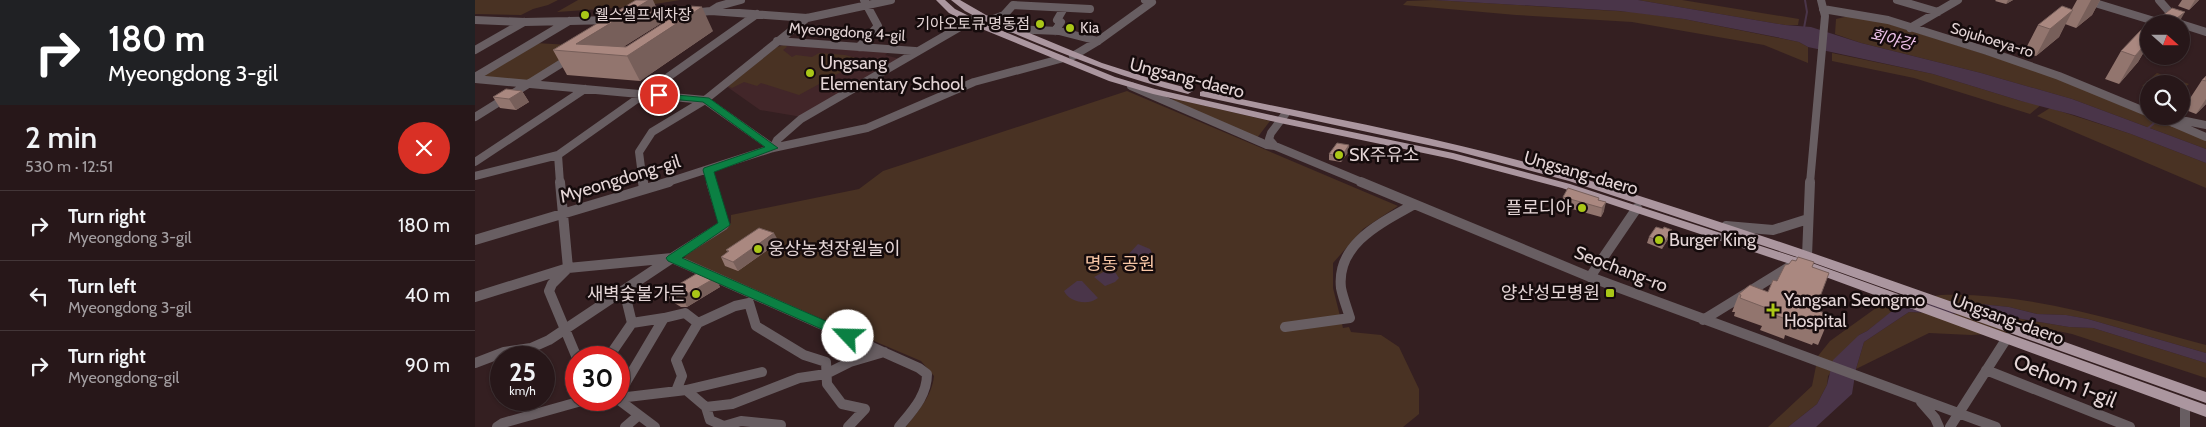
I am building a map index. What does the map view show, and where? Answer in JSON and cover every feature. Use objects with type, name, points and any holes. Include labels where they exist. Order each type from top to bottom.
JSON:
[{"type":"main road","name":"Ungsang-daero","points":[[939,0],[952,11],[970,21],[1123,83],[1492,156],[1573,179],[1717,225],[1912,304],[2206,398]]},
{"type":"main road","name":"Ungsang-daero","points":[[955,0],[979,16],[1073,56],[1141,79],[1283,116],[1297,124],[1453,156],[1566,186],[1931,300],[2005,334],[2206,411]]},
{"type":"street","points":[[711,11],[719,6],[741,0]]},
{"type":"street","points":[[638,18],[711,11],[807,18],[865,3],[891,0]]},
{"type":"street","points":[[1034,6],[1039,0]]},
{"type":"street","points":[[1073,56],[1152,2],[1145,0]]},
{"type":"street","points":[[1703,320],[1802,259],[1808,218],[1825,16],[1821,0]]},
{"type":"street","points":[[1897,0],[1938,12]]},
{"type":"street","points":[[1910,28],[1958,0]]},
{"type":"street","points":[[2085,0],[2146,15]]},
{"type":"street","points":[[2103,0],[2140,15]]},
{"type":"street","points":[[2159,0],[2173,15]]},
{"type":"street","points":[[859,47],[878,26],[865,3]]},
{"type":"street","points":[[991,20],[1004,15],[1013,5],[1090,9]]},
{"type":"street","points":[[1055,31],[1061,22],[1057,20],[1063,8]]},
{"type":"street","name":"Sojuhoeya-ro","points":[[1823,9],[1883,19],[2019,62],[2140,109]]},
{"type":"street","points":[[475,176],[557,155],[757,14]]},
{"type":"street","points":[[475,78],[705,100],[773,148],[777,140],[801,119],[915,51],[979,16]]},
{"type":"street","name":"Myeongdong 4-gil","points":[[644,189],[639,152],[652,132],[705,100],[807,18]]},
{"type":"street","points":[[475,20],[525,22],[623,19]]},
{"type":"street","points":[[475,78],[570,21]]},
{"type":"street","points":[[475,50],[525,22]]},
{"type":"street","points":[[2190,27],[2206,32]]},
{"type":"street","points":[[1011,29],[1055,31],[1097,41]]},
{"type":"street","points":[[2190,32],[2206,37]]},
{"type":"street","name":"Myeongdong 4-gil","points":[[777,41],[915,51]]},
{"type":"street","points":[[475,117],[577,54]]},
{"type":"street","name":"Myeongdong-gil","points":[[475,240],[708,170],[773,148],[867,128],[974,82],[1060,59]]},
{"type":"street","name":"Seochang-ro","points":[[1123,83],[1267,145],[1275,146],[1590,277],[1996,427]]},
{"type":"street","points":[[475,162],[585,89]]},
{"type":"street","points":[[1275,146],[1269,139],[1283,116]]},
{"type":"street","points":[[2190,122],[2206,125]]},
{"type":"street","points":[[1271,133],[1283,126],[1297,124]]},
{"type":"street","points":[[2178,125],[2206,137]]},
{"type":"street","points":[[557,155],[568,268],[552,284],[549,291],[572,346]]},
{"type":"street","points":[[475,363],[504,352],[531,348],[549,340],[724,225],[708,170]]},
{"type":"street","points":[[1285,327],[1350,318],[1341,285],[1342,268],[1348,253],[1368,231],[1413,204]]},
{"type":"street","points":[[1590,277],[1637,208]]},
{"type":"street","points":[[1717,225],[1773,230],[1783,229],[1808,218]]},
{"type":"street","points":[[475,297],[568,268],[672,258],[754,300],[919,368],[927,374],[928,383],[922,395],[899,427]]},
{"type":"street","points":[[616,346],[632,322],[624,290]]},
{"type":"street","points":[[681,391],[682,376],[676,360],[698,323],[712,320],[737,304],[754,300]]},
{"type":"street","points":[[754,300],[756,326],[804,355],[826,362],[827,384],[842,404],[865,409],[848,427]]},
{"type":"street","points":[[632,322],[685,313],[698,323]]},
{"type":"street","points":[[630,378],[664,318]]},
{"type":"street","points":[[1950,427],[1986,370],[2005,334]]},
{"type":"street","points":[[681,391],[706,406],[732,404],[799,378],[826,374],[850,362],[884,352]]},
{"type":"street","name":"Oehom 1-gil","points":[[1986,370],[2130,427]]},
{"type":"street","points":[[630,396],[681,391],[762,372]]},
{"type":"street","points":[[1917,398],[1935,418],[1939,427]]},
{"type":"street","points":[[2185,404],[2185,427]]},
{"type":"street","points":[[706,406],[710,420],[724,426],[741,421],[781,425]]},
{"type":"street","points":[[497,427],[513,424],[565,407]]},
{"type":"street","points":[[630,407],[655,427]]},
{"type":"street","points":[[625,427],[639,415]]},
{"type":"shaded area","points":[[1434,0],[1638,0],[1785,25],[1811,27],[1861,43],[1981,73],[2072,99],[2206,149],[2206,163],[2131,134],[2074,115],[1933,74],[1808,47],[1799,42],[1776,37],[1684,19],[1620,11]]},
{"type":"shaded area","name":"Ungsang Elementary School","points":[[788,43],[890,51],[885,55],[900,59],[802,117],[760,110],[726,86],[777,47]]},
{"type":"shaded area","points":[[1138,244],[1150,249],[1152,253],[1135,263],[1125,258]]},
{"type":"shaded area","points":[[1109,269],[1115,272],[1119,278],[1105,286],[1094,277]]},
{"type":"shaded area","points":[[1077,281],[1082,281],[1098,298],[1089,302],[1079,302],[1066,295],[1064,291]]},
{"type":"shaded area","points":[[1971,303],[2009,307],[2037,314],[2066,315],[2088,319],[2206,353],[2206,363],[2093,328],[2069,327],[1998,315],[1909,312],[1864,342],[1856,369],[1852,394],[1816,427],[1788,427],[1817,404],[1827,385],[1833,360],[1859,335],[1867,331],[1897,307],[1915,304]]},
{"type":"green space","points":[[475,0],[558,0],[521,15],[475,14]]},
{"type":"green space","points":[[578,0],[680,0],[643,6],[557,12]]},
{"type":"green space","points":[[1434,0],[1633,12],[1684,19],[1799,42],[1808,47],[1808,63],[1764,45],[1632,22],[1516,15],[1403,5],[1407,1]]},
{"type":"green space","points":[[1638,0],[1682,0],[1799,19],[1798,25],[1785,25]]},
{"type":"green space","points":[[1849,16],[1883,22],[2044,73],[2140,113],[2140,124],[2072,99],[1981,73],[1861,43],[1835,34],[1836,19]]},
{"type":"green space","points":[[536,43],[586,46],[532,79],[525,81],[482,78],[482,74]]},
{"type":"green space","points":[[785,45],[787,47],[783,50],[792,57],[796,55],[812,57],[819,53],[845,55],[863,60],[799,95],[761,83],[757,86],[744,82],[732,88],[728,86],[777,47]]},
{"type":"green space","points":[[1832,53],[1933,74],[2021,101],[2041,105],[2030,114],[1914,78],[1832,61]]},
{"type":"green space","name":"명동 공원","points":[[1127,91],[1398,206],[1363,229],[1333,263],[1333,288],[1343,328],[1349,327],[1351,332],[1381,335],[1399,347],[1419,389],[1419,414],[1403,427],[906,427],[924,403],[933,383],[934,376],[921,361],[684,260],[686,254],[731,223],[731,215],[859,189],[883,171]]},
{"type":"green space","points":[[1176,99],[1270,121],[1257,138],[1171,100]]},
{"type":"green space","points":[[2050,108],[2131,134],[2206,163],[2206,188],[2037,116]]},
{"type":"green space","points":[[2142,125],[2170,125],[2206,140],[2206,149]]},
{"type":"green space","points":[[1941,295],[1975,295],[2008,298],[2075,310],[2206,345],[2206,353],[2088,319],[2065,315],[2037,314],[2009,307],[1971,303],[1915,304],[1898,307],[1859,335],[1828,376],[1827,385],[1817,404],[1788,427],[1768,427],[1812,386],[1818,356],[1830,341],[1883,303]]},
{"type":"green space","points":[[1909,312],[1998,315],[2069,327],[2093,328],[2206,363],[2206,378],[2072,334],[2053,330],[1971,335],[1929,333],[1856,369],[1864,342]]},
{"type":"building","points":[[636,0],[649,0],[576,44],[626,47],[690,6],[702,7],[627,56],[553,50]]},
{"type":"building","points":[[2062,6],[2073,10],[2050,29],[2038,25]]},
{"type":"building","points":[[2172,8],[2185,12],[2181,15],[2163,15]]},
{"type":"building","points":[[2140,31],[2140,50],[2135,56],[2121,51]]},
{"type":"building","points":[[506,89],[522,91],[509,99],[493,97]]},
{"type":"building","points":[[1337,143],[1349,145],[1341,157],[1329,154]]},
{"type":"building","points":[[1568,188],[1606,202],[1602,208],[1563,197]]},
{"type":"building","points":[[1656,227],[1672,230],[1664,243],[1649,237]]},
{"type":"building","points":[[759,228],[774,233],[733,262],[721,257],[729,251],[726,250]]},
{"type":"building","points":[[1798,257],[1814,262],[1812,267],[1829,273],[1815,310],[1825,313],[1823,319],[1828,321],[1825,327],[1820,325],[1820,328],[1793,318],[1791,321],[1767,312],[1769,309],[1740,298],[1741,295],[1739,294],[1750,285],[1768,292],[1773,280],[1777,281],[1785,265],[1789,264],[1792,260],[1796,261]]},
{"type":"building","points":[[701,271],[715,278],[682,297],[675,298],[666,292]]},
{"type":"waterway","points":[[1804,28],[1807,12],[1805,0]]},
{"type":"waterway","points":[[2147,129],[2152,125]]},
{"type":"place","name":"웰스셀프세차장","points":[[585,15]]},
{"type":"place","name":"기아오토큐 명동점","points":[[1040,24]]},
{"type":"place","name":"Kia","points":[[1070,28]]},
{"type":"place","name":"Ungsang Elementary School","points":[[810,73]]},
{"type":"place","name":"SK주유소","points":[[1339,155]]},
{"type":"place","name":"플로디아","points":[[1582,208]]},
{"type":"place","name":"Burger King","points":[[1659,240]]},
{"type":"place","name":"웅상농청장원놀이","points":[[758,249]]},
{"type":"place","name":"양산성모병원","points":[[1610,293]]},
{"type":"place","name":"새벽숯불가든","points":[[696,294]]},
{"type":"place","name":"Yangsan Seongmo Hospital","points":[[1773,310]]},
{"type":"route","points":[[659,95],[705,100],[773,148],[708,170],[724,225],[672,258],[848,336]]},
{"type":"water label","name":"회야강","points":[[1892,39]]}]
